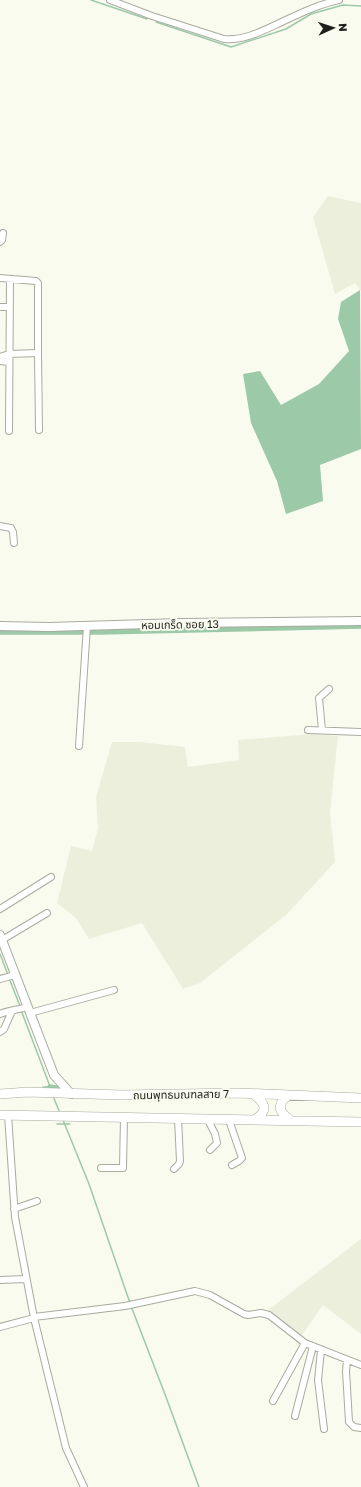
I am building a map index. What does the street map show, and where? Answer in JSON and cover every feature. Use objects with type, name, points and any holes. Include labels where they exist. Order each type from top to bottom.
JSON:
[{"type":"main road","name":"ถนนพุทธมณฑลสาย 7","points":[[0,1094],[44,1092],[64,1089],[361,1098]]},
{"type":"main road","points":[[253,1094],[261,1100],[264,1105],[263,1112],[254,1120]]},
{"type":"main road","points":[[287,1096],[282,1100],[280,1108],[283,1114],[290,1120]]},
{"type":"main road","name":"ถนนพุทธมณฑลสาย 7","points":[[4,1115],[361,1122]]},
{"type":"street","points":[[110,0],[152,16],[230,40],[263,32],[285,20],[334,1]]},
{"type":"street","points":[[0,242],[2,240],[3,233]]},
{"type":"street","points":[[0,278],[36,281],[38,283],[39,430]]},
{"type":"street","points":[[8,431],[10,279]]},
{"type":"street","points":[[0,307],[9,307]]},
{"type":"street","points":[[0,357],[9,354],[38,353]]},
{"type":"street","points":[[0,362],[9,362]]},
{"type":"street","points":[[0,526],[11,528],[14,543]]},
{"type":"street","name":"หอมเกร็ด ซอย 13","points":[[0,626],[86,630],[181,623],[361,621]]},
{"type":"street","points":[[79,746],[86,630]]},
{"type":"street","points":[[322,730],[319,698],[329,689]]},
{"type":"street","points":[[308,730],[361,732]]},
{"type":"street","points":[[0,909],[51,877]]},
{"type":"street","points":[[47,913],[1,937],[2,952],[54,1075],[64,1089]]},
{"type":"street","points":[[2,978],[13,976]]},
{"type":"street","points":[[0,1014],[27,1010],[114,990]]},
{"type":"street","points":[[0,1032],[4,1029],[14,1011]]},
{"type":"street","points":[[4,1115],[14,1208],[34,1318],[66,1448],[84,1487]]},
{"type":"street","points":[[101,1168],[123,1168],[124,1117]]},
{"type":"street","points":[[174,1169],[180,1161],[178,1118]]},
{"type":"street","points":[[208,1120],[217,1139],[217,1143],[210,1150]]},
{"type":"street","points":[[229,1120],[242,1158],[232,1165]]},
{"type":"street","points":[[14,1208],[37,1201]]},
{"type":"street","points":[[0,1280],[26,1279]]},
{"type":"street","points":[[0,1328],[34,1318],[125,1306],[191,1291],[201,1292],[210,1295],[244,1314],[248,1315],[261,1313],[269,1315],[305,1343],[361,1365]]},
{"type":"street","points":[[273,1400],[305,1343]]},
{"type":"street","points":[[295,1416],[313,1346]]},
{"type":"street","points":[[321,1350],[318,1380],[324,1429]]},
{"type":"street","points":[[347,1360],[346,1371],[349,1422],[354,1427],[361,1428]]},
{"type":"shaded area","points":[[328,196],[361,203],[361,291],[355,283],[335,294],[313,217]]},
{"type":"shaded area","points":[[360,290],[361,449],[320,465],[323,501],[286,514],[277,481],[251,423],[243,374],[260,371],[281,405],[319,384],[349,351],[338,319],[341,302]]},
{"type":"shaded area","points":[[314,734],[338,736],[330,812],[335,862],[286,915],[200,983],[183,989],[142,923],[89,939],[76,918],[57,903],[71,846],[92,851],[98,828],[96,797],[112,742],[140,742],[185,747],[188,767],[239,760],[238,740]]},
{"type":"shaded area","points":[[361,1239],[361,1334],[323,1305],[300,1338],[267,1311]]},
{"type":"waterway","points":[[91,0],[147,19]]},
{"type":"waterway","points":[[156,22],[231,47],[286,29],[311,14],[343,5],[361,6]]},
{"type":"waterway","points":[[0,632],[100,632],[361,626]]},
{"type":"waterway","points":[[0,954],[8,975]]},
{"type":"waterway","points":[[9,978],[20,1006]]},
{"type":"waterway","points":[[21,1010],[51,1089]]},
{"type":"waterway","points":[[43,1087],[50,1087]]},
{"type":"waterway","points":[[50,1087],[56,1088]]},
{"type":"waterway","points":[[53,1096],[60,1113]]},
{"type":"waterway","points":[[63,1120],[89,1184],[130,1303]]},
{"type":"waterway","points":[[57,1124],[70,1124]]},
{"type":"waterway","points":[[131,1306],[199,1487]]}]
